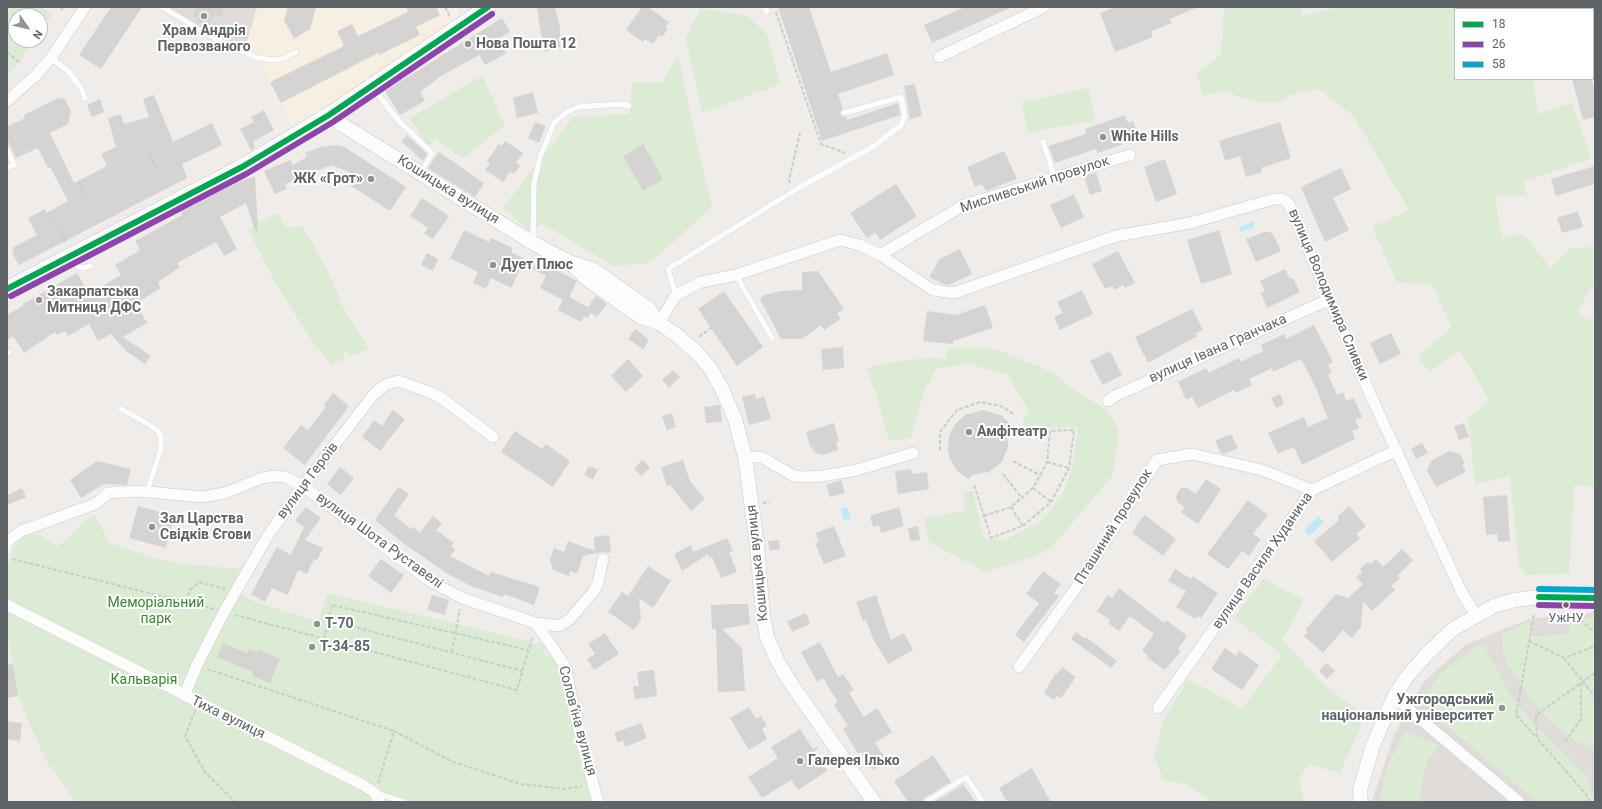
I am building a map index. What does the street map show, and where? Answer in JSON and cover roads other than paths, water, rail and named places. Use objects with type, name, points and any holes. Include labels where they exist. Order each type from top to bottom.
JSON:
[{"type":"main road","points":[[7,289],[70,250],[242,167],[329,115],[371,86],[471,11],[488,7]]},
{"type":"street","points":[[939,57],[1044,7]]},
{"type":"street","points":[[7,101],[35,76],[51,58],[81,9]]},
{"type":"street","name":"Кошицька вулиця","points":[[329,115],[344,126],[533,243],[569,262],[594,270],[649,309],[659,323],[698,354],[710,368],[722,387],[735,419],[745,457],[757,545],[763,616],[767,637],[778,662],[790,682],[874,802]]},
{"type":"street","name":"Мисливський провулок","points":[[880,255],[964,205],[1130,155]]},
{"type":"street","name":"вулиця Володимира Сливки","points":[[676,294],[701,282],[736,275],[840,240],[860,245],[880,255],[933,290],[954,294],[1116,236],[1190,223],[1274,199],[1283,199],[1289,204],[1370,394],[1462,593],[1476,614]]},
{"type":"street","points":[[659,323],[676,294]]},
{"type":"street","name":"вулиця Івана Гранчака","points":[[1108,402],[1115,396],[1330,299]]},
{"type":"street","name":"вулиця Героїв","points":[[184,696],[197,665],[224,612],[267,537],[303,486],[374,394],[385,385],[398,381],[412,384],[443,399],[493,437]]},
{"type":"street","name":"вулиця Василя Худанича","points":[[1158,708],[1312,490],[1397,450]]},
{"type":"street","points":[[745,457],[761,457],[794,476],[807,477],[857,470],[913,453]]},
{"type":"street","name":"Пташиний провулок","points":[[1019,667],[1074,591],[1157,460],[1192,454],[1262,470],[1312,490]]},
{"type":"street","name":"вулиця Шота Руставелі","points":[[8,541],[21,531],[95,504],[108,493],[126,490],[182,496],[214,496],[262,478],[275,476],[294,480],[303,486],[430,582],[462,598],[536,623],[559,626],[569,620],[594,592],[598,583],[603,559]]},
{"type":"street","points":[[1361,802],[1362,782],[1384,715],[1406,678],[1426,654],[1453,629],[1476,614],[1494,606],[1539,597],[1595,598]]},
{"type":"street","name":"Тиха вулиця","points":[[7,605],[184,696],[363,785],[378,798]]},
{"type":"street","name":"Соловʼїна вулиця","points":[[536,623],[565,666],[581,740],[598,802]]},
{"type":"street","points":[[1394,697],[1519,802]]},
{"type":"lane","points":[[162,7],[219,41],[258,58],[278,59],[296,52]]},
{"type":"lane","points":[[51,58],[68,71],[82,88],[85,98]]},
{"type":"lane","points":[[371,86],[398,120],[432,153],[421,173]]},
{"type":"lane","points":[[676,294],[668,270],[795,191],[874,146],[901,125],[905,117],[901,97],[844,114]]},
{"type":"lane","points":[[533,243],[534,183],[540,157],[554,123],[566,112],[578,107],[622,104],[629,106]]},
{"type":"lane","points":[[1043,142],[1055,178]]},
{"type":"lane","points":[[7,149],[14,164],[7,168]]},
{"type":"lane","points":[[70,250],[79,267],[91,266]]},
{"type":"lane","points":[[736,275],[772,338]]},
{"type":"lane","points":[[121,409],[145,422],[158,431],[161,436],[161,449],[148,492]]},
{"type":"lane","points":[[7,553],[8,541]]},
{"type":"lane","points":[[926,802],[966,777],[983,802]]},
{"type":"lane","points":[[378,798],[404,802]]},
{"type":"water","points":[[1253,221],[1255,227],[1241,232],[1239,227]]},
{"type":"water","points":[[847,507],[851,519],[844,520],[841,509]]},
{"type":"water","points":[[1319,516],[1324,522],[1309,536],[1304,530]]},
{"type":"place","name":"Храм Андрія Первозваного","points":[[204,16]]},
{"type":"place","name":"Нова Пошта 12","points":[[468,44]]},
{"type":"place","name":"White Hills","points":[[1103,137]]},
{"type":"place","name":"ЖК «Грот»","points":[[371,179]]},
{"type":"place","name":"Дует Плюс","points":[[493,265]]},
{"type":"place","name":"Закарпатська Митниця ДФС","points":[[39,300]]},
{"type":"place","name":"Амфітеатр","points":[[969,432]]},
{"type":"place","name":"Зал Царства Свідків Єгови","points":[[152,527]]},
{"type":"place","name":"УжНУ","points":[[1566,605]]},
{"type":"place","name":"Т-70","points":[[317,624]]},
{"type":"place","name":"Т-34-85","points":[[312,647]]},
{"type":"place","name":"Ужгородський національний університет","points":[[1502,708]]},
{"type":"place","name":"Галерея Ілько","points":[[800,761]]},
{"type":"park label","name":"Меморіальний парк","points":[[156,612]]},
{"type":"park label","name":"Кальварія","points":[[144,680]]}]
